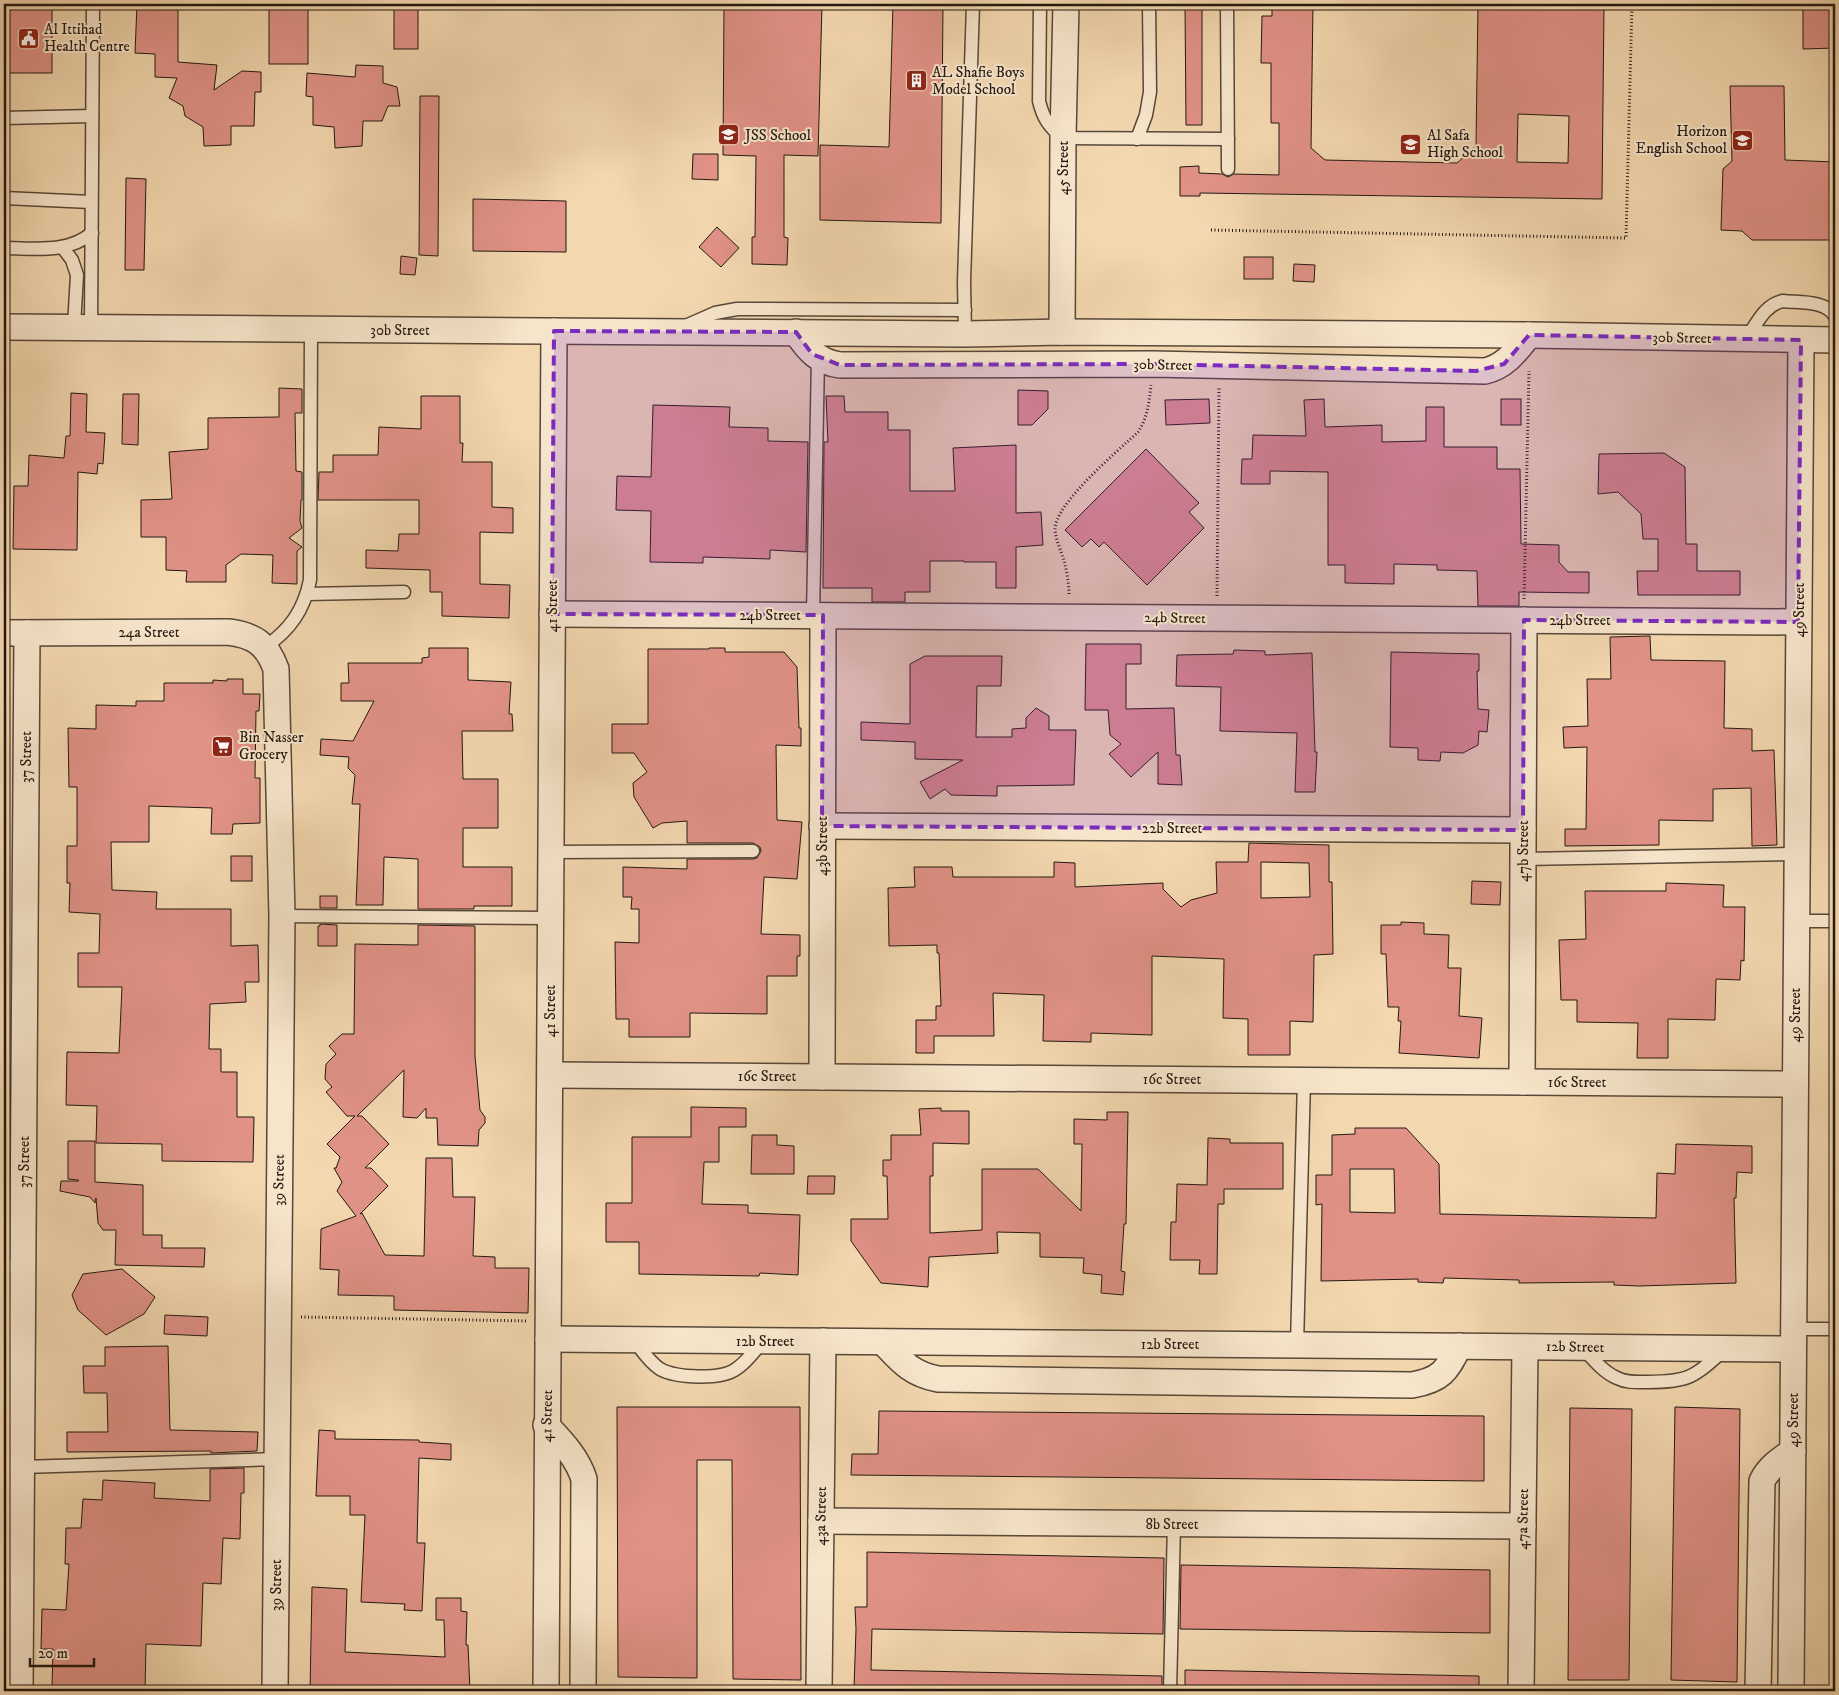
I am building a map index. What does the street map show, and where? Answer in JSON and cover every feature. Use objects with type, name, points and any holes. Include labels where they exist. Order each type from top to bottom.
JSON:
[{"type":"street","name":"45 Street","points":[[1062,332],[1066,4]]},
{"type":"street","name":"30b Street","points":[[4,327],[796,332],[965,322],[1062,332],[1835,340]]},
{"type":"street","name":"41 Street","points":[[546,1691],[546,1426],[554,331]]},
{"type":"street","points":[[796,332],[806,347],[818,358]]},
{"type":"street","name":"30b Street","points":[[818,358],[831,364],[840,365],[1153,364],[1485,371],[1504,364],[1530,336]]},
{"type":"street","name":"49 Street","points":[[1790,1691],[1801,340]]},
{"type":"street","name":"24b Street","points":[[552,614],[1798,622]]},
{"type":"street","name":"43b Street","points":[[818,616],[822,826],[822,1077]]},
{"type":"street","name":"47b Street","points":[[1522,1082],[1524,620]]},
{"type":"street","name":"24a Street","points":[[16,633],[228,632],[254,639],[265,647]]},
{"type":"street","name":"37 Street","points":[[16,633],[13,1266],[22,1467],[20,1691]]},
{"type":"street","name":"39 Street","points":[[265,647],[276,669],[282,916],[275,1691]]},
{"type":"street","name":"22b Street","points":[[822,826],[1523,830]]},
{"type":"street","name":"16c Street","points":[[550,1075],[1795,1084]]},
{"type":"street","name":"12b Street","points":[[548,1330],[634,1340],[1726,1349],[1793,1339]]},
{"type":"street","name":"43a Street","points":[[819,1691],[823,1341]]},
{"type":"street","points":[[883,1342],[904,1365],[914,1372],[938,1379],[1412,1385],[1432,1380],[1441,1374],[1449,1367],[1459,1346]]},
{"type":"street","name":"47a Street","points":[[1521,1691],[1525,1347]]},
{"type":"street","points":[[546,1426],[571,1452],[584,1479],[583,1691]]},
{"type":"street","points":[[1758,1691],[1762,1482],[1772,1467],[1793,1452]]},
{"type":"street","name":"8b Street","points":[[821,1521],[1523,1526]]},
{"type":"lane","points":[[82,327],[92,233],[93,4]]},
{"type":"lane","points":[[676,331],[715,313],[737,309],[965,322],[964,282],[973,4]]},
{"type":"lane","points":[[1040,4],[1039,101],[1042,116],[1051,129],[1063,138],[1228,139]]},
{"type":"lane","points":[[1138,139],[1146,115],[1150,92],[1149,4]]},
{"type":"lane","points":[[1226,4],[1228,169]]},
{"type":"lane","points":[[4,118],[92,116]]},
{"type":"lane","points":[[4,198],[91,202]]},
{"type":"lane","points":[[4,248],[63,248],[79,243],[92,233]]},
{"type":"lane","points":[[63,248],[72,260],[77,275],[82,327]]},
{"type":"lane","points":[[1746,339],[1768,307],[1778,302],[1822,305],[1831,310],[1835,316]]},
{"type":"lane","points":[[265,647],[291,625],[301,610],[310,580],[312,329]]},
{"type":"lane","points":[[818,358],[818,616]]},
{"type":"lane","points":[[307,594],[404,592]]},
{"type":"lane","points":[[551,852],[753,851]]},
{"type":"lane","points":[[1523,859],[1797,854]]},
{"type":"lane","points":[[282,916],[550,918]]},
{"type":"lane","points":[[1796,920],[1835,921]]},
{"type":"lane","points":[[1297,1345],[1304,1080]]},
{"type":"lane","points":[[1793,1339],[1835,1329]]},
{"type":"lane","points":[[634,1340],[654,1365],[667,1372],[715,1376],[737,1369],[764,1341]]},
{"type":"lane","points":[[1582,1347],[1606,1372],[1628,1382],[1674,1382],[1686,1378],[1698,1372],[1726,1349]]},
{"type":"lane","points":[[22,1467],[276,1459]]},
{"type":"lane","points":[[1170,1691],[1174,1524]]},
{"type":"path","points":[[1211,230],[1626,238],[1632,4]]},
{"type":"path","points":[[1524,620],[1530,336]]},
{"type":"path","points":[[1068,617],[1069,591],[1066,566],[1055,530],[1057,518],[1062,508],[1109,458],[1138,432],[1148,412],[1153,364]]},
{"type":"path","points":[[1217,619],[1219,365]]},
{"type":"path","points":[[278,1316],[548,1330]]},
{"type":"highlighted area","points":[[554,331],[796,332],[812,354],[840,365],[1153,364],[1476,371],[1504,364],[1529,335],[1801,340],[1798,622],[1524,620],[1523,830],[822,826],[823,615],[552,614]]},
{"type":"building","name":"Al Ittihad Health Centre","points":[[4,4],[52,4],[52,73],[4,73]]},
{"type":"building","points":[[137,4],[178,4],[178,62],[217,65],[214,90],[242,71],[261,72],[261,92],[255,92],[254,126],[231,126],[231,145],[204,146],[203,127],[185,116],[183,106],[169,98],[177,78],[155,77],[155,54],[135,53]]},
{"type":"building","points":[[269,4],[308,4],[308,64],[269,64]]},
{"type":"building","points":[[394,4],[418,4],[418,49],[394,49]]},
{"type":"building","points":[[724,4],[822,4],[818,156],[784,155],[784,237],[788,238],[787,265],[752,264],[752,237],[755,237],[756,156],[723,155]]},
{"type":"building","points":[[893,4],[943,4],[941,223],[820,220],[820,145],[889,147]]},
{"type":"building","points":[[1185,4],[1202,4],[1202,125],[1186,125]]},
{"type":"building","points":[[1272,4],[1313,4],[1311,148],[1325,160],[1457,163],[1476,146],[1478,4],[1604,4],[1602,199],[1200,193],[1200,196],[1180,196],[1180,167],[1199,166],[1199,173],[1222,174],[1228,177],[1234,174],[1279,175],[1279,123],[1271,123],[1271,63],[1261,63],[1262,16],[1272,16]],"holes":[[[1518,114],[1569,116],[1568,163],[1517,162]]]},
{"type":"building","points":[[1803,4],[1835,4],[1835,48],[1803,49]]},
{"type":"building","points":[[356,65],[383,66],[383,83],[397,87],[400,106],[388,106],[382,121],[363,121],[362,146],[335,148],[334,127],[313,125],[313,97],[306,96],[307,73],[355,77]]},
{"type":"building","points":[[1730,86],[1784,86],[1785,160],[1835,162],[1835,240],[1752,240],[1742,231],[1721,230],[1723,169],[1732,161]]},
{"type":"building","points":[[420,96],[439,96],[438,256],[419,255]]},
{"type":"building","points":[[693,154],[718,154],[718,180],[692,179]]},
{"type":"building","points":[[126,178],[146,179],[144,270],[125,270]]},
{"type":"building","points":[[473,199],[566,201],[566,252],[473,251]]},
{"type":"building","points":[[717,227],[739,248],[721,267],[699,247]]},
{"type":"building","points":[[401,256],[417,258],[415,275],[400,274]]},
{"type":"building","points":[[1244,257],[1273,257],[1273,279],[1244,279]]},
{"type":"building","points":[[1294,264],[1315,265],[1314,282],[1293,281]]},
{"type":"building","points":[[279,388],[302,389],[302,413],[295,413],[296,471],[302,472],[300,521],[302,528],[289,538],[302,547],[297,551],[297,584],[272,583],[273,555],[241,554],[226,565],[226,582],[186,582],[187,571],[166,570],[166,537],[141,537],[141,500],[172,499],[169,452],[208,449],[208,418],[279,417]]},
{"type":"building","points":[[1018,390],[1048,391],[1048,409],[1032,425],[1018,425]]},
{"type":"building","points":[[71,393],[87,394],[86,432],[105,433],[103,464],[98,463],[97,474],[78,472],[77,550],[13,549],[14,486],[28,486],[29,455],[64,458],[66,436],[70,436]]},
{"type":"building","points":[[123,394],[139,394],[138,445],[122,444]]},
{"type":"building","points":[[421,396],[460,396],[460,443],[463,443],[462,462],[492,462],[492,507],[513,508],[513,533],[480,532],[480,584],[510,585],[509,618],[442,616],[442,592],[430,592],[430,570],[366,568],[366,550],[398,551],[399,534],[419,534],[419,500],[318,500],[319,472],[333,472],[333,455],[378,455],[379,427],[421,429]]},
{"type":"building","points":[[826,396],[844,396],[845,412],[888,412],[888,430],[910,430],[910,491],[955,491],[953,448],[1016,445],[1016,513],[1041,512],[1043,545],[1016,547],[1016,588],[996,588],[996,562],[930,561],[930,592],[905,592],[905,602],[872,602],[872,588],[823,588],[824,442],[828,442]]},
{"type":"building","points":[[1209,399],[1210,423],[1166,425],[1165,400]]},
{"type":"building","points":[[1324,399],[1325,427],[1382,425],[1382,442],[1426,441],[1426,407],[1444,407],[1444,447],[1497,447],[1497,469],[1520,469],[1521,544],[1559,545],[1559,562],[1568,572],[1589,572],[1589,593],[1519,592],[1519,606],[1478,606],[1477,571],[1437,570],[1437,565],[1394,564],[1394,584],[1345,583],[1345,565],[1328,565],[1328,472],[1270,471],[1270,484],[1241,484],[1242,459],[1252,459],[1253,435],[1306,436],[1304,400]]},
{"type":"building","points":[[1501,399],[1521,399],[1521,425],[1501,425]]},
{"type":"building","points":[[653,405],[730,407],[729,427],[768,428],[768,441],[808,442],[806,552],[770,550],[770,559],[703,557],[703,563],[650,562],[651,511],[616,510],[617,476],[651,477]]},
{"type":"building","points":[[1146,449],[1199,503],[1189,512],[1204,528],[1147,585],[1104,542],[1099,547],[1091,539],[1082,547],[1065,530]]},
{"type":"building","points":[[1664,453],[1685,467],[1686,544],[1697,544],[1697,571],[1740,571],[1740,595],[1638,595],[1637,571],[1658,571],[1658,539],[1643,539],[1641,514],[1618,492],[1598,494],[1599,454]]},
{"type":"building","points":[[1650,636],[1651,660],[1725,661],[1724,728],[1752,729],[1752,751],[1774,750],[1777,845],[1752,846],[1751,788],[1713,789],[1713,821],[1659,820],[1659,845],[1565,846],[1565,829],[1586,829],[1587,747],[1564,748],[1563,727],[1588,726],[1587,679],[1611,679],[1610,637]]},
{"type":"building","points":[[1086,644],[1141,644],[1141,664],[1126,664],[1126,709],[1174,708],[1176,755],[1180,755],[1182,785],[1158,784],[1158,752],[1131,777],[1109,754],[1121,744],[1110,735],[1108,710],[1085,710]]},
{"type":"building","points":[[429,648],[468,648],[468,680],[511,682],[509,714],[512,714],[513,731],[462,731],[463,779],[498,779],[498,828],[463,828],[463,867],[512,867],[512,906],[474,906],[474,909],[418,909],[418,859],[384,857],[383,905],[356,905],[360,804],[352,804],[355,775],[348,768],[349,757],[320,755],[321,739],[353,741],[374,701],[341,701],[341,683],[349,683],[348,663],[422,663],[422,658],[429,657]]},
{"type":"building","points":[[725,648],[725,652],[784,652],[797,667],[801,746],[776,745],[777,820],[802,822],[797,879],[764,877],[761,934],[800,935],[800,956],[797,956],[797,976],[767,976],[767,1014],[690,1013],[690,1037],[629,1037],[629,1019],[616,1019],[615,942],[639,943],[639,909],[631,909],[632,897],[623,897],[623,867],[687,869],[687,859],[753,859],[757,858],[761,851],[760,847],[753,843],[687,843],[687,821],[662,823],[653,828],[634,797],[633,783],[647,772],[634,753],[612,753],[612,724],[648,724],[648,649]]},
{"type":"building","points":[[1234,650],[1265,651],[1265,655],[1312,653],[1315,752],[1317,752],[1315,792],[1295,792],[1297,733],[1220,731],[1221,687],[1176,686],[1177,655],[1233,654]]},
{"type":"building","points":[[1391,652],[1479,654],[1479,671],[1477,671],[1478,709],[1489,710],[1487,732],[1479,731],[1478,745],[1463,753],[1441,752],[1440,761],[1418,760],[1418,748],[1390,747]]},
{"type":"building","points":[[925,656],[1002,656],[1001,686],[977,686],[976,737],[1012,737],[1012,729],[1026,728],[1026,718],[1036,708],[1049,716],[1049,730],[1076,730],[1074,785],[997,786],[997,796],[951,795],[945,789],[930,799],[920,782],[963,760],[915,759],[915,742],[861,740],[861,722],[910,724],[910,664]]},
{"type":"building","points":[[227,679],[243,679],[243,694],[260,694],[259,711],[256,711],[255,778],[260,778],[260,823],[233,824],[232,834],[211,834],[212,808],[149,806],[149,842],[111,842],[112,890],[157,892],[156,909],[231,909],[231,946],[258,945],[259,982],[245,982],[246,1002],[210,1004],[209,1049],[221,1049],[221,1072],[237,1072],[237,1117],[254,1117],[253,1162],[162,1161],[162,1144],[96,1143],[97,1106],[66,1105],[67,1052],[119,1053],[122,987],[78,987],[78,953],[99,953],[100,914],[69,912],[70,883],[67,883],[67,846],[77,846],[77,787],[69,787],[68,728],[96,729],[96,705],[136,706],[136,701],[164,701],[164,683],[213,683],[213,680],[227,681]]},
{"type":"building","points":[[1249,843],[1329,845],[1329,882],[1332,882],[1333,954],[1314,955],[1313,1022],[1290,1021],[1290,1055],[1248,1055],[1248,1019],[1223,1018],[1224,959],[1152,956],[1152,1035],[1091,1033],[1091,1042],[1043,1041],[1044,995],[993,993],[994,1036],[934,1036],[934,1053],[916,1053],[916,1020],[936,1020],[936,1006],[941,1006],[939,953],[937,953],[937,945],[889,946],[888,888],[915,887],[914,867],[952,867],[953,877],[1054,877],[1054,862],[1075,863],[1075,887],[1163,883],[1163,889],[1181,907],[1191,900],[1217,893],[1216,862],[1248,862]],"holes":[[[1261,862],[1309,863],[1310,897],[1261,898]]]},
{"type":"building","points":[[231,856],[252,856],[252,881],[231,881]]},
{"type":"building","points":[[1472,881],[1501,882],[1500,905],[1471,904]]},
{"type":"building","points":[[1666,883],[1724,885],[1723,907],[1745,907],[1744,961],[1741,960],[1740,980],[1716,979],[1715,1020],[1668,1019],[1668,1058],[1637,1058],[1638,1023],[1577,1022],[1577,1000],[1561,1000],[1559,940],[1586,939],[1585,891],[1666,891]]},
{"type":"building","points":[[320,896],[337,896],[337,908],[320,908]]},
{"type":"building","points":[[1401,922],[1424,923],[1424,934],[1449,935],[1448,968],[1461,968],[1459,1016],[1482,1018],[1479,1058],[1399,1053],[1401,1021],[1398,1021],[1399,1007],[1388,1007],[1386,954],[1381,954],[1381,925],[1401,925]]},
{"type":"building","points":[[320,924],[337,925],[337,946],[318,946],[318,926]]},
{"type":"building","points":[[418,925],[475,926],[475,1056],[480,1110],[485,1117],[485,1123],[479,1130],[478,1146],[438,1145],[437,1118],[426,1118],[426,1108],[417,1118],[403,1117],[404,1070],[357,1116],[362,1116],[389,1144],[365,1168],[371,1168],[388,1186],[360,1214],[362,1213],[385,1255],[424,1256],[426,1158],[452,1158],[453,1197],[475,1197],[473,1256],[495,1257],[495,1268],[529,1268],[528,1313],[394,1310],[394,1296],[338,1295],[339,1270],[320,1269],[321,1229],[356,1216],[337,1191],[342,1182],[334,1168],[336,1168],[340,1157],[327,1144],[355,1116],[347,1116],[326,1092],[332,1087],[325,1079],[326,1064],[336,1054],[329,1046],[342,1034],[354,1034],[355,944],[418,945]]},
{"type":"building","points":[[691,1107],[746,1108],[746,1127],[719,1127],[719,1162],[704,1162],[702,1204],[748,1205],[748,1213],[800,1215],[798,1275],[760,1273],[759,1276],[639,1274],[639,1242],[606,1242],[606,1203],[632,1203],[632,1137],[691,1137]]},
{"type":"building","points":[[941,1108],[941,1111],[969,1111],[969,1144],[933,1143],[933,1176],[930,1176],[930,1233],[982,1230],[982,1169],[1038,1169],[1081,1211],[1082,1144],[1074,1144],[1074,1119],[1107,1120],[1107,1112],[1128,1112],[1126,1224],[1124,1224],[1121,1271],[1125,1272],[1123,1295],[1101,1293],[1102,1275],[1083,1273],[1084,1258],[1040,1257],[1040,1233],[997,1232],[998,1253],[929,1257],[928,1287],[881,1283],[851,1241],[851,1219],[888,1219],[887,1176],[883,1176],[883,1160],[891,1160],[891,1135],[921,1135],[919,1109]]},
{"type":"building","points":[[1355,1128],[1406,1128],[1439,1164],[1440,1214],[1656,1218],[1657,1173],[1675,1174],[1676,1144],[1752,1146],[1752,1173],[1737,1172],[1736,1198],[1734,1198],[1736,1283],[1639,1286],[1614,1285],[1614,1282],[1519,1283],[1519,1280],[1444,1278],[1443,1283],[1418,1282],[1418,1279],[1321,1281],[1322,1204],[1316,1205],[1316,1175],[1332,1175],[1332,1135],[1355,1134]],"holes":[[[1350,1169],[1394,1169],[1395,1213],[1350,1212]]]},
{"type":"building","points":[[752,1135],[777,1135],[777,1145],[794,1146],[794,1174],[751,1174]]},
{"type":"building","points":[[1208,1138],[1230,1139],[1230,1143],[1283,1143],[1283,1189],[1224,1189],[1224,1204],[1218,1204],[1217,1274],[1199,1274],[1200,1260],[1170,1260],[1171,1222],[1176,1222],[1177,1184],[1207,1185]]},
{"type":"building","points":[[68,1141],[95,1141],[95,1182],[143,1185],[143,1235],[162,1235],[162,1248],[205,1248],[204,1267],[115,1265],[116,1230],[103,1230],[98,1223],[96,1198],[95,1203],[90,1197],[60,1191],[61,1181],[79,1181],[68,1179]]},
{"type":"building","points":[[808,1176],[835,1176],[834,1194],[807,1194]]},
{"type":"building","points":[[122,1269],[155,1297],[144,1314],[106,1335],[78,1310],[72,1295],[83,1274]]},
{"type":"building","points":[[165,1315],[208,1317],[207,1336],[164,1334]]},
{"type":"building","points":[[168,1346],[170,1430],[258,1432],[257,1451],[211,1453],[211,1451],[67,1452],[67,1432],[108,1432],[107,1393],[84,1393],[83,1366],[105,1366],[105,1347]]},
{"type":"building","points":[[617,1407],[800,1407],[801,1680],[733,1679],[732,1460],[697,1460],[697,1678],[618,1677]]},
{"type":"building","points":[[1675,1407],[1740,1409],[1737,1682],[1671,1680]]},
{"type":"building","points":[[1570,1408],[1632,1409],[1629,1680],[1568,1680]]},
{"type":"building","points":[[879,1411],[1484,1416],[1484,1481],[851,1475],[852,1454],[878,1454]]},
{"type":"building","points":[[319,1430],[335,1431],[335,1439],[419,1440],[419,1442],[451,1444],[451,1460],[419,1458],[417,1543],[425,1543],[422,1611],[404,1610],[405,1604],[361,1602],[365,1515],[350,1515],[350,1496],[316,1496]]},
{"type":"building","points":[[244,1468],[244,1493],[241,1493],[240,1539],[223,1538],[221,1584],[203,1583],[201,1646],[146,1644],[145,1691],[91,1691],[91,1688],[52,1688],[53,1649],[41,1649],[42,1609],[66,1610],[69,1564],[65,1564],[66,1528],[81,1528],[83,1499],[102,1500],[103,1480],[155,1483],[154,1498],[210,1501],[210,1469]]},
{"type":"building","points":[[867,1552],[1164,1558],[1163,1634],[872,1629],[871,1670],[1162,1676],[1162,1691],[865,1691],[865,1689],[854,1688],[855,1607],[867,1607]]},
{"type":"building","points":[[1181,1565],[1490,1570],[1490,1633],[1180,1629]]},
{"type":"building","points":[[312,1587],[347,1589],[345,1652],[445,1657],[444,1620],[436,1620],[436,1598],[461,1598],[461,1611],[467,1612],[466,1645],[468,1645],[470,1691],[310,1691]]},
{"type":"building","points":[[1185,1670],[1479,1676],[1479,1691],[1185,1691]]},
{"type":"place","name":"Al Ittihad Health Centre","points":[[28,38]]},
{"type":"place","name":"AL Shafie Boys Model School","points":[[916,81]]},
{"type":"place","name":"JSS School","points":[[729,135]]},
{"type":"place","name":"Horizon English School","points":[[1743,140]]},
{"type":"place","name":"Al Safa High School","points":[[1411,144]]},
{"type":"place","name":"Bin Nasser Grocery","points":[[223,746]]}]
